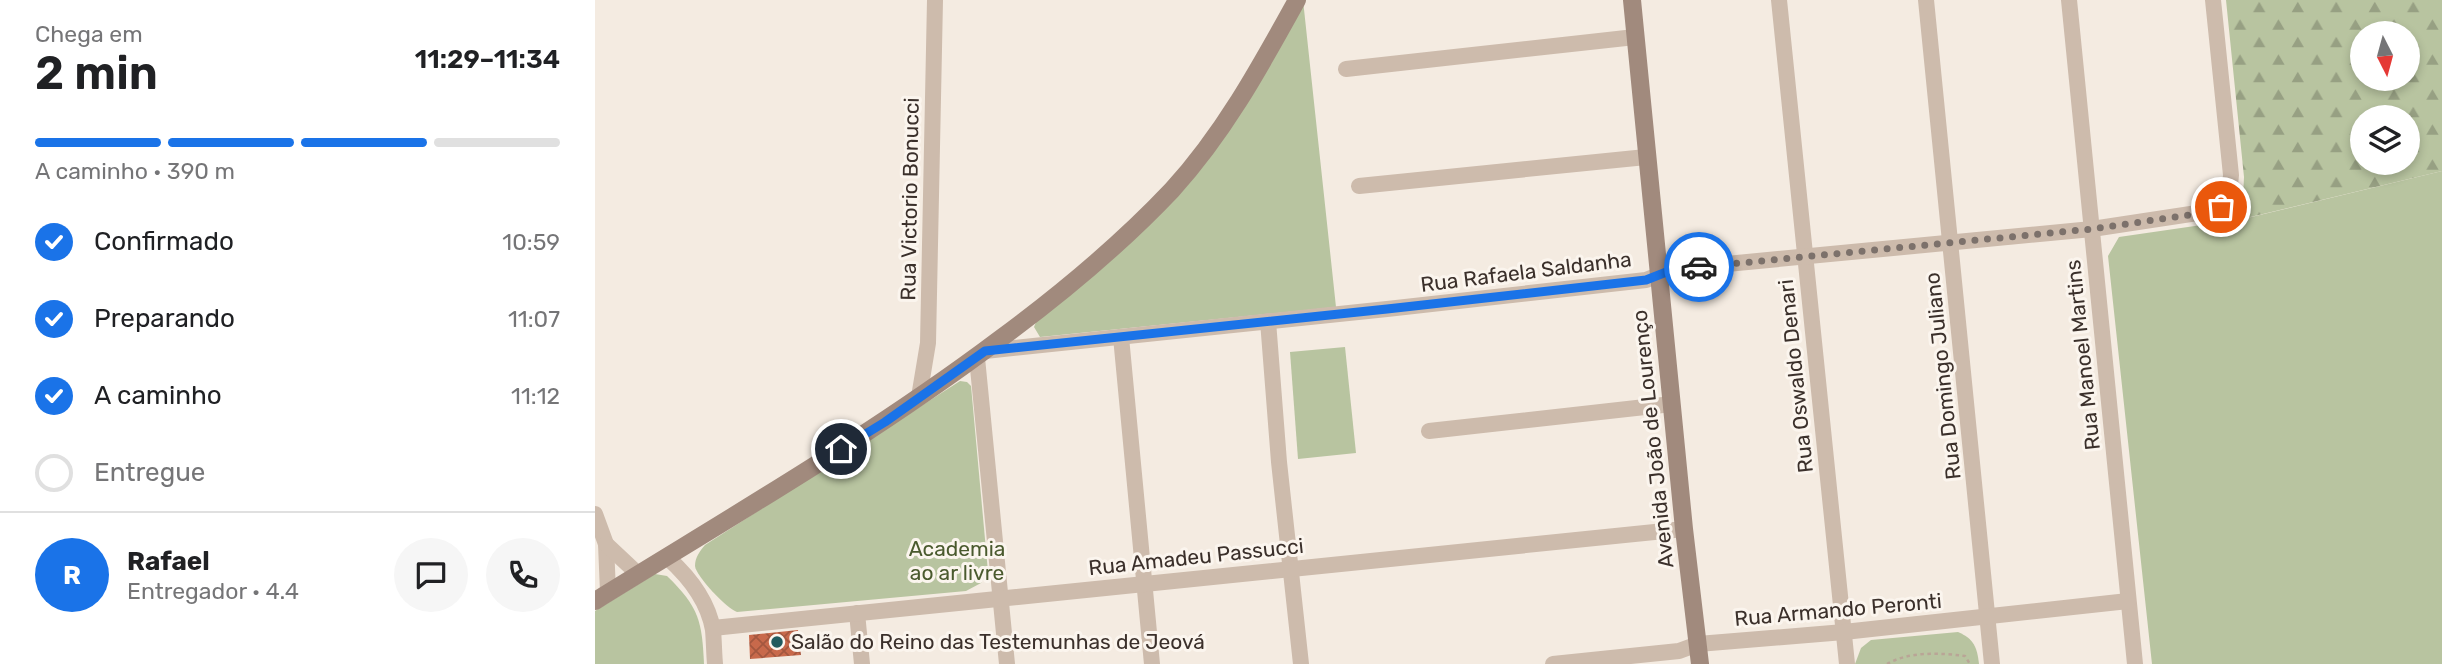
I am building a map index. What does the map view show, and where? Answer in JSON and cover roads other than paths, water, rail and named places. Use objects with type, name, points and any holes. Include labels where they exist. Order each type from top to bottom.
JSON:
[{"type":"main road","points":[[602,596],[668,558],[885,422],[1059,295],[1171,190],[1236,108],[1297,0]]},
{"type":"main road","name":"Avenida João de Lourenço","points":[[1632,0],[1684,529],[1700,664]]},
{"type":"street","name":"Rua Victorio Bonucci","points":[[919,397],[928,343],[935,0]]},
{"type":"street","name":"Rua Oswaldo Denari","points":[[1779,0],[1847,664]]},
{"type":"street","name":"Rua Domingo Juliano","points":[[1926,0],[1992,664]]},
{"type":"street","name":"Rua Manoel Martins","points":[[2069,0],[2135,664]]},
{"type":"street","name":"Rua Rafaela Saldanha","points":[[981,354],[1646,280],[1674,269],[2092,229],[2217,211],[2229,195],[2231,175],[2213,0]]},
{"type":"street","points":[[1346,69],[1635,37]]},
{"type":"street","points":[[1359,186],[1646,157]]},
{"type":"street","points":[[1268,321],[1279,462],[1301,664]]},
{"type":"street","points":[[1121,337],[1152,664]]},
{"type":"street","points":[[981,354],[1007,664]]},
{"type":"street","points":[[1429,431],[1672,404]]},
{"type":"street","points":[[595,514],[607,544],[638,574]]},
{"type":"street","name":"Rua Amadeu Passucci","points":[[713,628],[1684,529]]},
{"type":"street","points":[[602,596],[607,544]]},
{"type":"street","points":[[668,558],[695,587],[713,628],[715,664]]},
{"type":"street","name":"Rua Armando Peronti","points":[[1552,664],[1679,651],[1698,644],[1844,632],[2129,601]]},
{"type":"street","points":[[857,613],[862,664]]},
{"type":"place","name":"Salão do Reino das Testemunhas de Jeová","points":[[777,642]]},
{"type":"park label","name":"Academia ao ar livre","points":[[957,561]]}]
